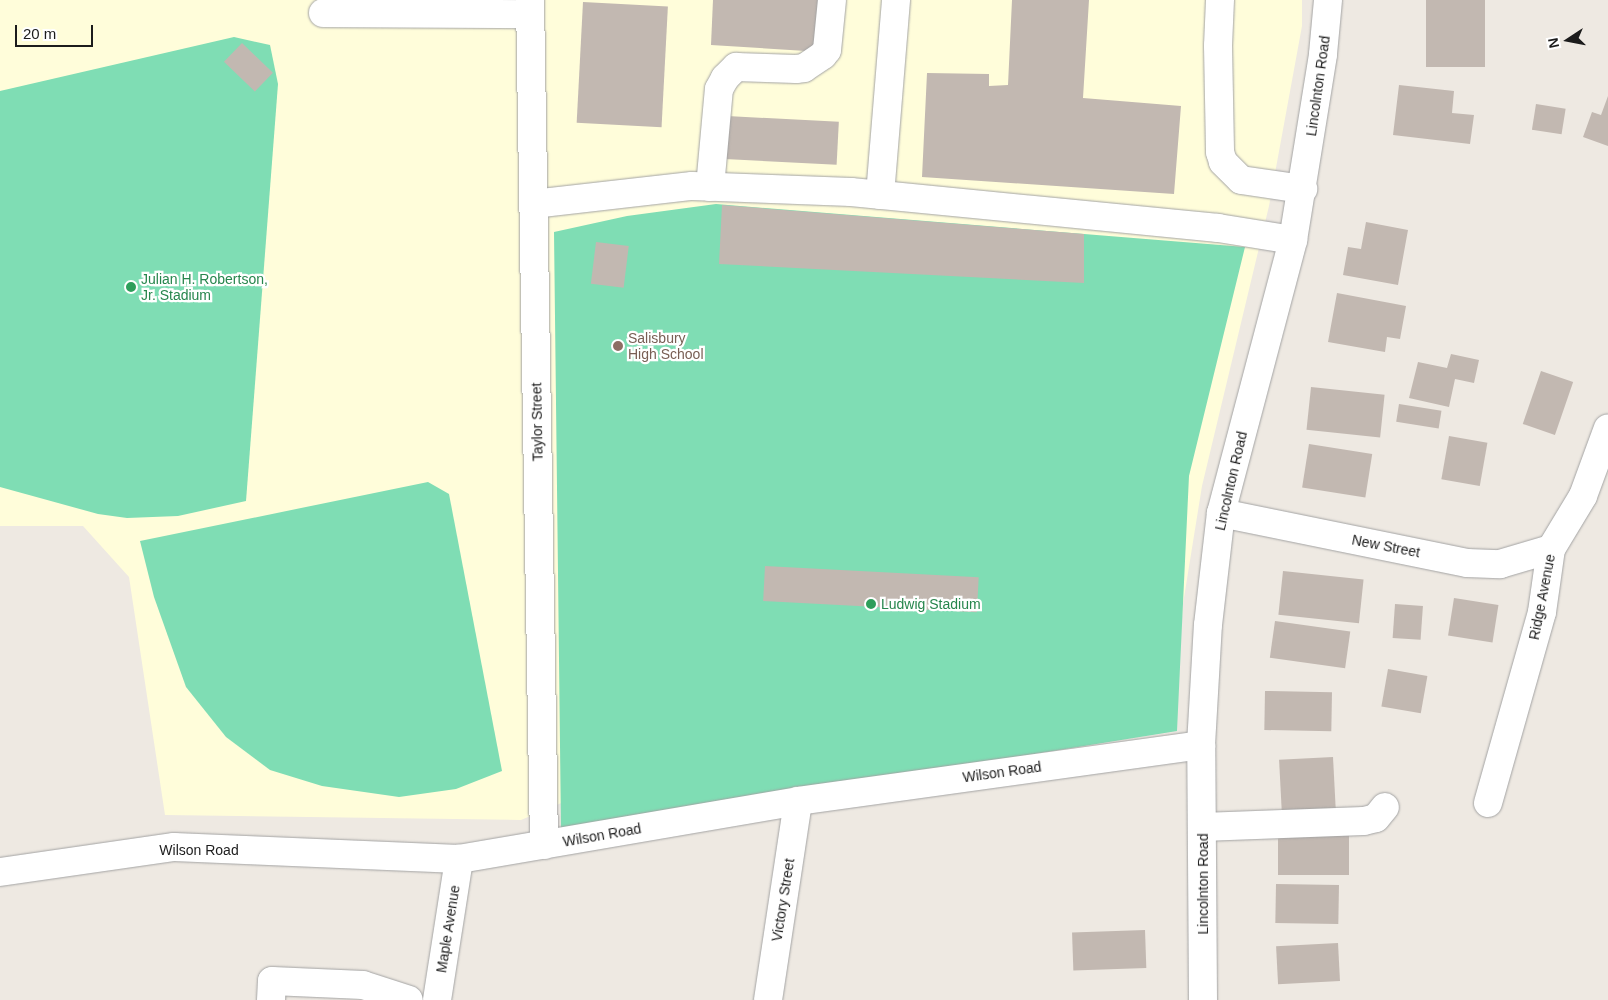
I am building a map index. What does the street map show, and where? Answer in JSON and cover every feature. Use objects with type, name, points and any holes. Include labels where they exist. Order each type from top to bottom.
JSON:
[{"type":"street","points":[[710,187],[719,90],[725,78],[736,67],[796,70],[804,68],[823,55],[827,50],[832,0]]},
{"type":"street","points":[[880,195],[896,0]]},
{"type":"street","points":[[1220,0],[1218,46],[1220,152],[1223,162],[1241,180],[1303,190]]},
{"type":"street","name":"Lincolnton Road","points":[[1203,1000],[1202,744],[1208,625],[1221,513],[1293,240],[1303,190],[1323,54],[1328,0]]},
{"type":"street","points":[[323,13],[390,13],[530,7]]},
{"type":"street","name":"Taylor Street","points":[[530,7],[544,844]]},
{"type":"street","points":[[533,204],[692,186],[880,195],[1218,228],[1293,240]]},
{"type":"street","name":"Ridge Avenue","points":[[1488,803],[1542,612],[1551,549],[1583,496],[1608,428]]},
{"type":"street","name":"New Street","points":[[1221,513],[1468,562],[1500,564],[1551,549]]},
{"type":"street","name":"Wilson Road","points":[[0,872],[174,848],[459,859],[798,801],[1202,744]]},
{"type":"street","name":"Victory Street","points":[[768,1000],[798,801]]},
{"type":"street","points":[[1202,827],[1364,821],[1376,818],[1386,807]]},
{"type":"street","name":"Maple Avenue","points":[[437,1000],[459,859]]},
{"type":"street","points":[[271,1000],[272,981],[363,985],[409,1000]]},
{"type":"shaded area","name":"Salisbury High School","points":[[0,0],[1302,0],[1302,26],[1269,206],[1202,486],[1183,604],[1175,717],[625,776],[521,820],[165,815],[129,577],[83,526],[0,526]]},
{"type":"green space","name":"Julian H. Robertson, Jr. Stadium","points":[[234,37],[270,45],[278,84],[246,501],[178,516],[127,518],[98,514],[0,487],[0,91]]},
{"type":"green space","name":"Ludwig Stadium","points":[[716,204],[1245,247],[1189,476],[1177,731],[561,830],[554,232],[627,216]]},
{"type":"green space","points":[[428,482],[449,494],[502,771],[456,789],[399,797],[322,786],[270,770],[226,737],[186,687],[154,597],[140,541]]},
{"type":"building","points":[[713,0],[826,0],[822,52],[711,45]]},
{"type":"building","points":[[1012,0],[1089,0],[1083,98],[1181,106],[1174,194],[922,177],[927,73],[989,74],[989,86],[1008,85]]},
{"type":"building","points":[[1426,0],[1485,0],[1485,67],[1426,67]]},
{"type":"building","points":[[583,2],[668,6],[662,127],[577,123]]},
{"type":"building","points":[[242,43],[273,73],[255,92],[224,62]]},
{"type":"building","points":[[1399,85],[1454,91],[1452,113],[1474,115],[1470,144],[1393,135]]},
{"type":"building","points":[[1608,96],[1608,146],[1583,137],[1592,112],[1601,115]]},
{"type":"building","points":[[1536,104],[1566,109],[1562,134],[1532,130]]},
{"type":"building","points":[[727,116],[839,122],[837,165],[725,159]]},
{"type":"building","points":[[722,205],[1084,234],[1084,283],[719,264]]},
{"type":"building","points":[[1366,222],[1408,230],[1398,285],[1343,275],[1348,247],[1361,249]]},
{"type":"building","points":[[596,242],[629,246],[624,288],[591,284]]},
{"type":"building","points":[[1337,293],[1406,306],[1400,339],[1387,337],[1385,352],[1328,342]]},
{"type":"building","points":[[1451,354],[1479,360],[1474,383],[1455,379],[1449,407],[1409,398],[1418,362],[1447,368]]},
{"type":"building","points":[[1541,371],[1573,382],[1555,435],[1523,424]]},
{"type":"building","points":[[1311,387],[1385,395],[1380,437],[1307,430]]},
{"type":"building","points":[[1399,404],[1441,411],[1439,429],[1396,422]]},
{"type":"building","points":[[1449,436],[1487,443],[1480,486],[1441,479]]},
{"type":"building","points":[[1309,444],[1372,454],[1365,497],[1302,487]]},
{"type":"building","points":[[765,566],[979,577],[977,612],[763,601]]},
{"type":"building","points":[[1283,571],[1364,579],[1359,623],[1278,615]]},
{"type":"building","points":[[1454,598],[1498,605],[1493,643],[1448,636]]},
{"type":"building","points":[[1395,604],[1423,606],[1421,640],[1393,638]]},
{"type":"building","points":[[1275,621],[1350,632],[1345,668],[1270,658]]},
{"type":"building","points":[[1388,669],[1427,676],[1421,713],[1381,706]]},
{"type":"building","points":[[1265,691],[1332,692],[1331,731],[1264,730]]},
{"type":"building","points":[[1333,757],[1336,811],[1282,814],[1279,760]]},
{"type":"building","points":[[1278,829],[1349,829],[1349,875],[1278,875]]},
{"type":"building","points":[[1276,884],[1339,885],[1338,924],[1275,923]]},
{"type":"building","points":[[1145,930],[1146,968],[1073,971],[1072,933]]},
{"type":"building","points":[[1338,943],[1340,981],[1278,984],[1276,946]]},
{"type":"place","name":"Julian H. Robertson, Jr. Stadium","points":[[131,287]]},
{"type":"place","name":"Salisbury High School","points":[[618,346]]},
{"type":"place","name":"Ludwig Stadium","points":[[871,604]]}]
